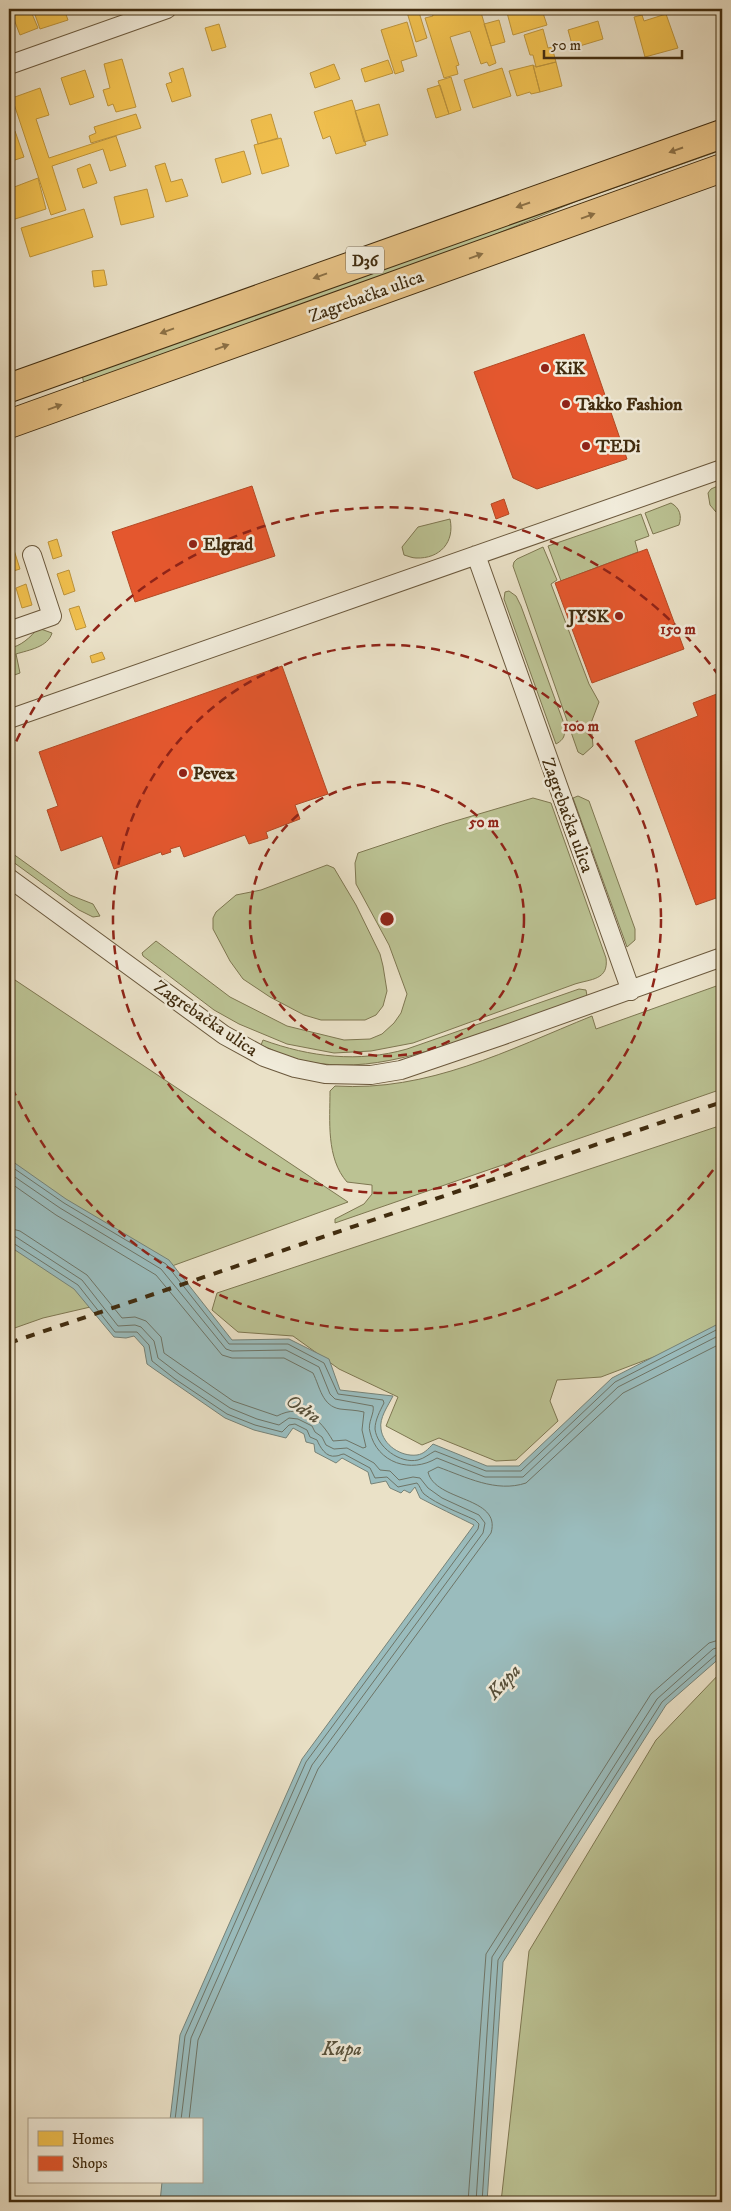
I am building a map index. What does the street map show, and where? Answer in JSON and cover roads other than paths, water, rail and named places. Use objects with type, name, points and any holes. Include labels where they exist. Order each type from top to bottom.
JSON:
[{"type":"main road","name":"Zagrebačka ulica","points":[[9,388],[722,134]]},
{"type":"main road","name":"Zagrebačka ulica","points":[[9,424],[717,171]]},
{"type":"street","points":[[9,65],[168,9]]},
{"type":"street","points":[[9,719],[722,469]]},
{"type":"street","points":[[9,631],[52,616],[32,555]]},
{"type":"street","name":"Zagrebačka ulica","points":[[476,555],[631,991]]},
{"type":"street","name":"Zagrebačka ulica","points":[[9,878],[224,1035],[264,1057],[317,1073],[371,1075],[401,1070],[631,991],[722,957]]},
{"type":"water","name":"Kupa","points":[[9,1159],[66,1199],[169,1260],[232,1340],[289,1339],[329,1359],[340,1390],[393,1396],[383,1416],[381,1429],[385,1440],[394,1449],[405,1454],[419,1454],[426,1451],[433,1444],[487,1466],[519,1466],[612,1378],[722,1322],[722,1656],[666,1705],[503,1962],[487,2202],[160,2202],[162,2184],[202,2184],[202,2118],[170,2118],[180,2035],[302,1759],[474,1525],[420,1498],[415,1487],[410,1493],[404,1490],[401,1493],[390,1488],[386,1481],[371,1484],[368,1472],[342,1458],[336,1463],[315,1452],[314,1444],[306,1442],[304,1434],[293,1428],[286,1438],[254,1430],[225,1418],[147,1364],[144,1347],[134,1336],[126,1338],[114,1337],[74,1289],[9,1246]]},
{"type":"railway","points":[[9,1343],[722,1102]]},
{"type":"place","name":"KiK","points":[[545,368]]},
{"type":"place","name":"Takko Fashion","points":[[566,404]]},
{"type":"place","name":"TEDi","points":[[586,446]]},
{"type":"place","name":"Elgrad","points":[[193,544]]},
{"type":"place","name":"JYSK","points":[[619,616]]},
{"type":"place","name":"Pevex","points":[[183,773]]},
{"type":"water label","name":"Odra","points":[[304,1408]]}]
